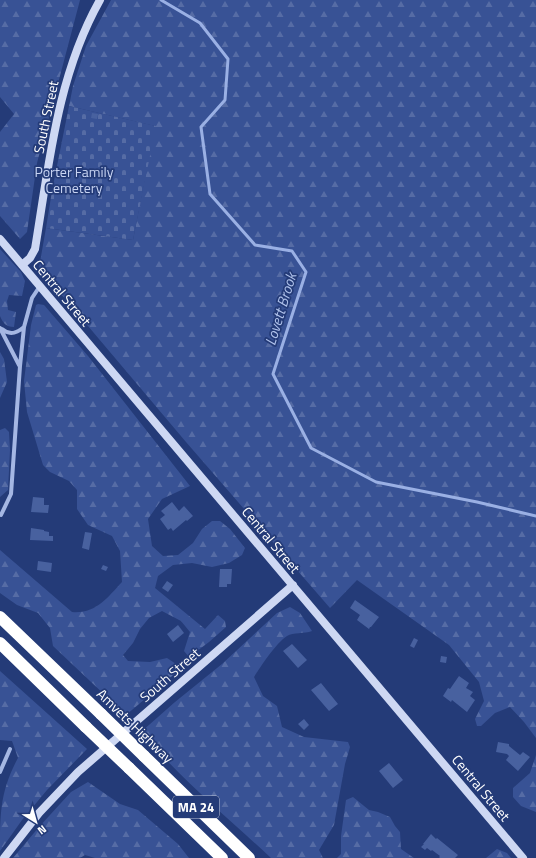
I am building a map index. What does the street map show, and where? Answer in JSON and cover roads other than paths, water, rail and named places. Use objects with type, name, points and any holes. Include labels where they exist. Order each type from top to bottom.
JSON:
[{"type":"highway","name":"Amvets Highway","points":[[0,617],[249,858]]},
{"type":"highway","name":"MA 24","points":[[0,643],[222,858]]},
{"type":"street","name":"South Street","points":[[22,265],[30,258],[35,249],[59,112],[69,71],[84,30],[100,0]]},
{"type":"street","name":"Central Street","points":[[0,239],[523,858]]},
{"type":"street","points":[[1,515],[11,494],[24,327],[32,298],[40,286]]},
{"type":"street","points":[[0,327],[4,331],[12,333],[18,332],[24,327]]},
{"type":"street","points":[[0,327],[20,366]]},
{"type":"street","name":"South Street","points":[[4,858],[38,813],[78,772],[293,585]]},
{"type":"street","points":[[0,772],[10,749]]},
{"type":"waterway","name":"Lovett Brook","points":[[161,0],[200,23],[228,59],[225,100],[201,127],[210,194],[255,245],[292,251],[306,272],[273,374],[311,448],[376,482],[477,502],[536,516]]},
{"type":"park label","name":"Porter Family Cemetery","points":[[74,180]]}]
